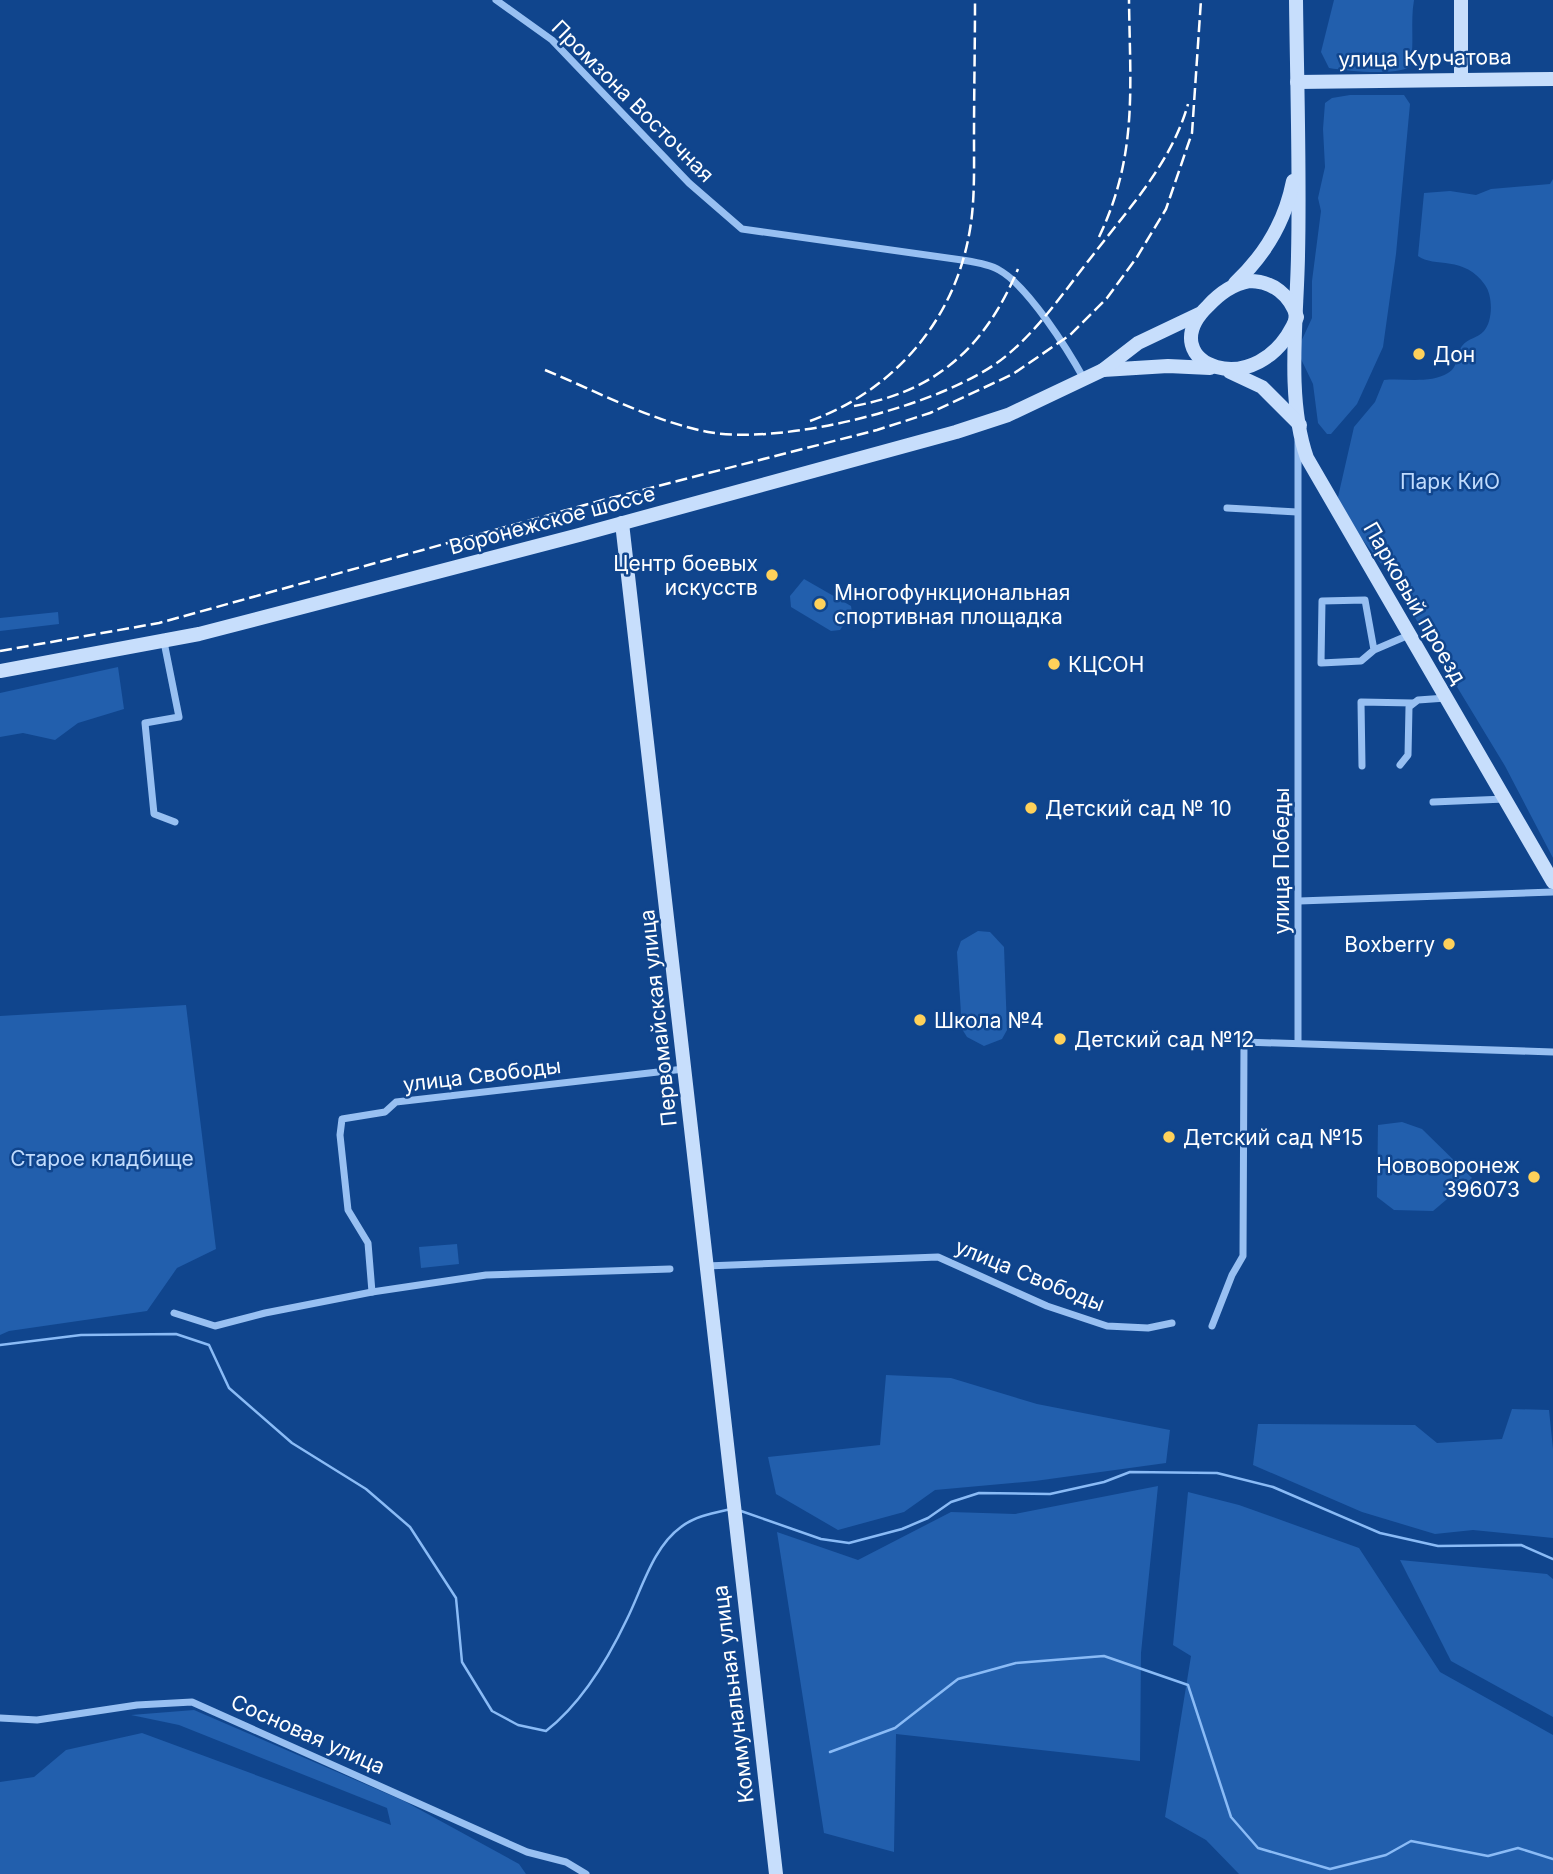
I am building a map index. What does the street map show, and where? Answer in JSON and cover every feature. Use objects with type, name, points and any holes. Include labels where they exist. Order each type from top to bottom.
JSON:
[{"type":"street","name":"Промзона Восточная","points":[[496,0],[552,40],[689,184],[742,229],[962,260],[998,269],[1018,285],[1084,379]]},
{"type":"street","points":[[1296,0],[1300,146],[1282,222],[1252,267],[1199,314],[1192,344],[1204,363],[1245,377],[1262,387],[1300,425]]},
{"type":"street","points":[[1461,0],[1461,78]]},
{"type":"street","name":"улица Курчатова","points":[[1297,82],[1553,79]]},
{"type":"street","name":"Парковый проезд","points":[[1300,146],[1296,370],[1300,425],[1307,458],[1553,882]]},
{"type":"street","points":[[1219,370],[1244,368],[1266,358],[1288,337],[1297,317],[1285,295],[1265,283],[1249,281],[1229,288]]},
{"type":"street","name":"Воронежское шоссе","points":[[0,671],[164,642],[622,523],[986,423],[1103,370],[1138,343],[1199,314]]},
{"type":"street","name":"Воронежское шоссе","points":[[1103,370],[1168,366],[1219,370]]},
{"type":"street","name":"улица Победы","points":[[1298,1042],[1296,481],[1300,425]]},
{"type":"street","points":[[1227,508],[1297,512]]},
{"type":"street","name":"Первомайская улица","points":[[622,523],[734,1509]]},
{"type":"street","points":[[1374,650],[1365,600],[1322,601],[1321,663],[1360,661],[1374,650],[1409,635]]},
{"type":"street","points":[[164,642],[179,717],[145,723],[154,814],[175,822]]},
{"type":"street","points":[[1362,766],[1361,702],[1413,703],[1447,698]]},
{"type":"street","points":[[1400,765],[1408,755],[1409,707],[1413,703]]},
{"type":"street","points":[[1433,802],[1505,799]]},
{"type":"street","points":[[1299,901],[1553,892]]},
{"type":"street","points":[[1212,1326],[1232,1275],[1243,1256],[1244,1041],[1553,1052]]},
{"type":"street","name":"улица Свободы","points":[[372,1292],[368,1243],[348,1210],[340,1135],[342,1119],[385,1112],[396,1102],[684,1069]]},
{"type":"street","name":"улица Свободы","points":[[706,1266],[938,1257],[1047,1306],[1107,1326],[1148,1328],[1172,1323]]},
{"type":"street","points":[[174,1313],[215,1326],[265,1312],[486,1275],[670,1269]]},
{"type":"street","name":"Коммунальная улица","points":[[734,1509],[776,1874]]},
{"type":"street","name":"Сосновая улица","points":[[0,1718],[37,1720],[137,1705],[192,1702],[527,1852],[566,1862],[586,1874]]},
{"type":"green space","points":[[1334,0],[1414,0],[1410,67],[1381,72],[1329,68],[1321,52]]},
{"type":"green space","points":[[1350,95],[1404,95],[1410,104],[1396,254],[1383,347],[1357,404],[1331,434],[1327,434],[1318,423],[1313,384],[1301,359],[1300,344],[1312,318],[1312,281],[1321,211],[1318,198],[1325,167],[1325,103],[1332,98]]},
{"type":"green space","name":"Парк КиО","points":[[1553,179],[1553,858],[1505,766],[1388,573],[1340,510],[1338,497],[1354,427],[1375,402],[1384,380],[1425,380],[1448,373],[1454,368],[1462,346],[1482,333],[1489,321],[1491,308],[1488,290],[1477,276],[1459,266],[1418,256],[1424,193],[1450,191],[1476,195],[1491,189],[1550,184]]},
{"type":"green space","name":"Многофункциональная спортивная площадка","points":[[804,579],[851,606],[852,612],[840,630],[831,631],[791,607],[790,596]]},
{"type":"green space","points":[[58,612],[59,624],[0,631],[0,618]]},
{"type":"green space","points":[[118,667],[124,709],[78,723],[55,740],[23,733],[0,737],[0,693]]},
{"type":"green space","points":[[978,931],[990,932],[1004,947],[1007,1030],[1002,1039],[984,1046],[967,1037],[962,1029],[957,952],[961,941]]},
{"type":"green space","name":"Старое кладбище","points":[[186,1005],[216,1249],[177,1268],[147,1311],[9,1331],[0,1335],[0,1016]]},
{"type":"green space","points":[[1402,1122],[1422,1129],[1472,1178],[1433,1211],[1394,1210],[1377,1197],[1378,1125]]},
{"type":"green space","points":[[457,1244],[459,1264],[421,1268],[419,1247]]},
{"type":"green space","points":[[886,1375],[951,1378],[1037,1404],[1170,1430],[1166,1463],[1035,1481],[935,1490],[904,1512],[838,1530],[776,1494],[768,1457],[880,1445]]},
{"type":"green space","points":[[1512,1409],[1549,1410],[1553,1449],[1553,1538],[1473,1530],[1435,1534],[1362,1512],[1253,1465],[1258,1424],[1415,1425],[1437,1443],[1502,1439]]},
{"type":"green space","points":[[1158,1486],[1141,1653],[1140,1761],[896,1734],[894,1852],[824,1833],[777,1532],[858,1560],[951,1512],[1015,1514]]},
{"type":"green space","points":[[1188,1492],[1239,1505],[1359,1548],[1440,1672],[1553,1735],[1553,1874],[1239,1874],[1206,1840],[1165,1817],[1191,1656],[1173,1645]]},
{"type":"green space","points":[[1400,1560],[1547,1574],[1553,1579],[1553,1717],[1451,1661]]},
{"type":"green space","points":[[194,1710],[404,1801],[519,1864],[526,1874],[0,1874],[0,1782],[34,1777],[66,1750],[142,1733],[391,1825],[387,1808],[179,1725],[131,1715]]},
{"type":"waterway","points":[[0,1345],[81,1335],[176,1334],[209,1345],[229,1388],[292,1443],[366,1489],[410,1527],[456,1598],[462,1662],[492,1711],[518,1725],[546,1731],[559,1720],[603,1665],[649,1569],[671,1535],[692,1520],[731,1509]]},
{"type":"waterway","points":[[741,1511],[821,1539],[849,1543],[902,1529],[928,1518],[951,1502],[979,1493],[1050,1494],[1104,1482],[1130,1472],[1217,1473],[1273,1487],[1380,1533],[1438,1546],[1521,1545],[1553,1559]]},
{"type":"waterway","points":[[830,1752],[895,1728],[958,1679],[1016,1663],[1104,1656],[1188,1685],[1231,1817],[1258,1848],[1330,1869],[1386,1855],[1411,1841],[1488,1856],[1518,1848],[1553,1859]]},
{"type":"railway","points":[[810,421],[868,392],[893,372],[934,324],[961,267],[969,235],[973,199],[975,0]]},
{"type":"railway","points":[[1099,237],[1112,207],[1126,149],[1130,92],[1129,0]]},
{"type":"railway","points":[[0,651],[159,623],[603,500],[877,430],[930,413],[1013,374],[1070,335],[1107,298],[1137,257],[1166,209],[1192,133],[1201,0]]},
{"type":"railway","points":[[545,370],[666,421],[708,432],[740,435],[778,433],[863,418],[945,391],[979,374],[1006,356],[1041,321],[1148,184],[1171,145],[1188,104]]},
{"type":"railway","points":[[854,406],[910,389],[934,377],[955,361],[990,321],[1018,269]]},
{"type":"place","name":"Дон","points":[[1419,354]]},
{"type":"place","name":"Центр боевых искусств","points":[[772,575]]},
{"type":"place","name":"Многофункциональная спортивная площадка","points":[[820,604]]},
{"type":"place","name":"КЦСОН","points":[[1054,664]]},
{"type":"place","name":"Детский сад № 10","points":[[1031,808]]},
{"type":"place","name":"Boxberry","points":[[1449,944]]},
{"type":"place","name":"Школа №4","points":[[920,1020]]},
{"type":"place","name":"Детский сад №12","points":[[1060,1039]]},
{"type":"place","name":"Детский сад №15","points":[[1169,1137]]},
{"type":"place","name":"Нововоронеж 396073","points":[[1534,1177]]}]
